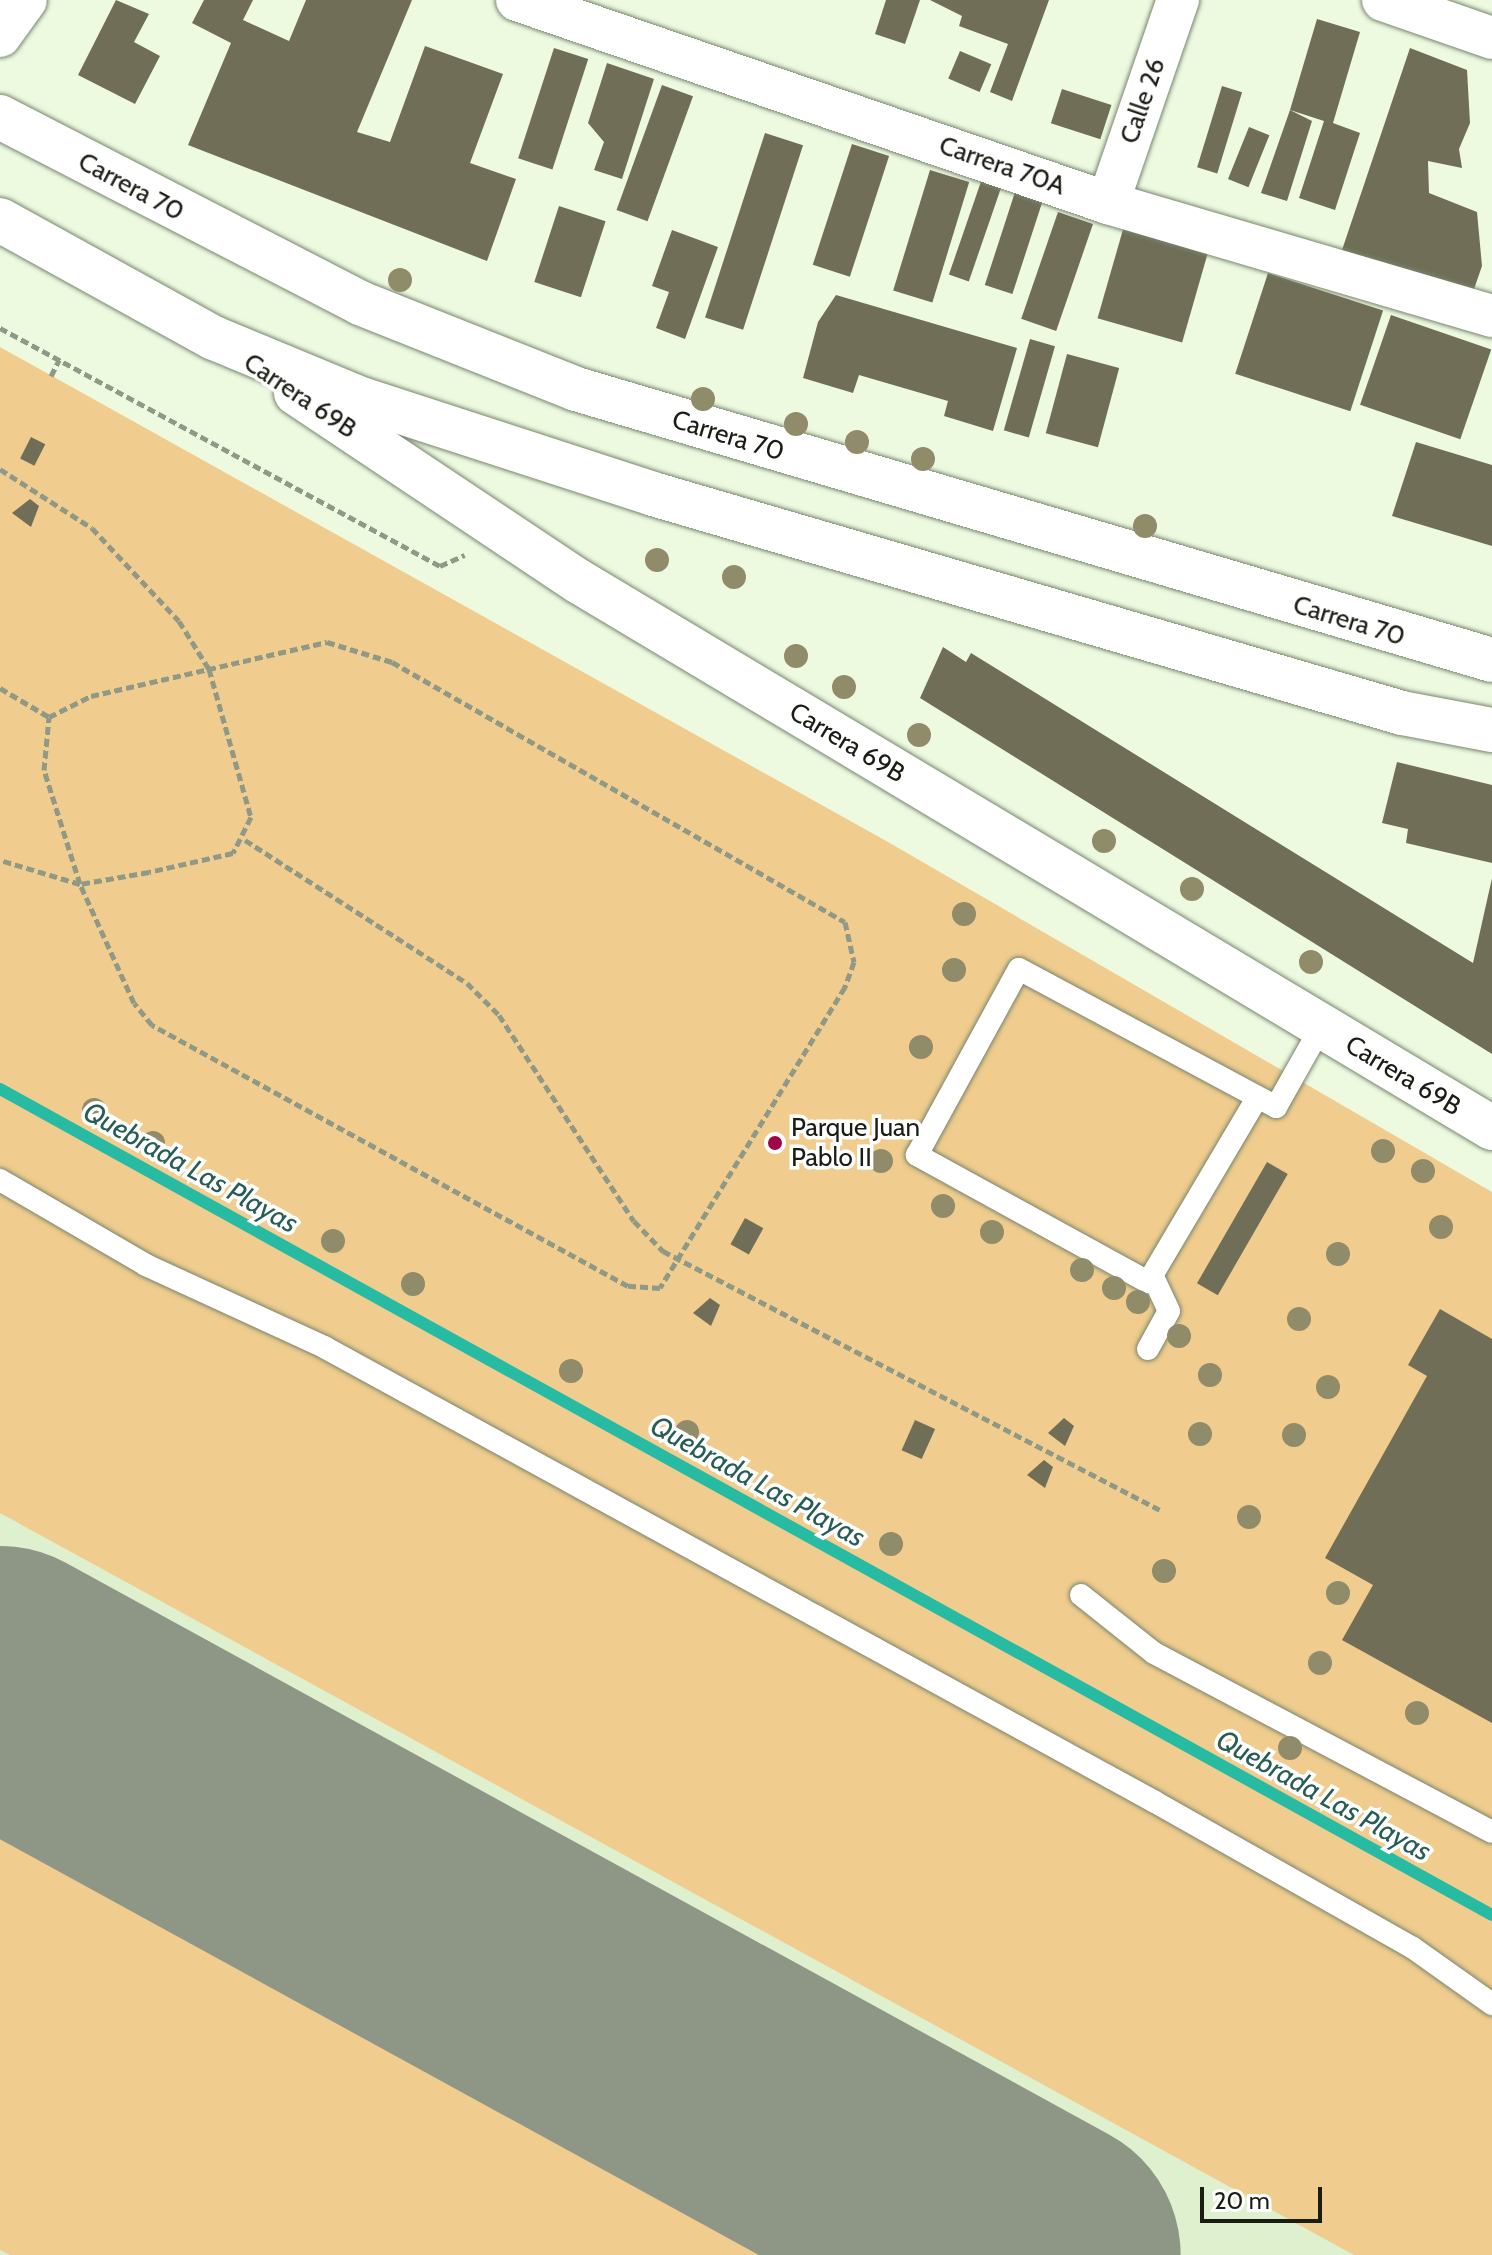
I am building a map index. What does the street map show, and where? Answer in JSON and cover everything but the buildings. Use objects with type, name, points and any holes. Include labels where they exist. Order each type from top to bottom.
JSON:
[{"type":"main road","name":"Carrera 70","points":[[0,117],[360,303],[576,389],[1492,660]]},
{"type":"main road","points":[[0,220],[214,338],[364,400],[550,464],[1402,713],[1492,730]]},
{"type":"main road","name":"Carrera 69B","points":[[214,338],[509,537],[1492,1128]]},
{"type":"street","points":[[0,36],[26,0]]},
{"type":"street","name":"Carrera 70A","points":[[517,0],[1108,203],[1492,316]]},
{"type":"street","name":"Calle 26","points":[[1108,203],[1178,0]]},
{"type":"street","points":[[1383,0],[1492,38]]},
{"type":"lane","points":[[1154,1279],[1136,1279],[917,1155],[1010,977],[1019,969],[1034,971],[1257,1098],[1279,1107],[1321,1027]]},
{"type":"lane","points":[[1154,1279],[1257,1098]]},
{"type":"lane","points":[[0,1180],[146,1265],[324,1347],[1155,1802],[1413,1948],[1492,2004]]},
{"type":"lane","points":[[1148,1349],[1169,1311],[1154,1279]]},
{"type":"lane","points":[[1081,1595],[1154,1653],[1492,1832]]},
{"type":"path","points":[[0,328],[440,566],[509,537]]},
{"type":"path","points":[[51,376],[59,360]]},
{"type":"path","points":[[0,469],[102,538],[151,585],[209,669],[249,791],[245,840]]},
{"type":"path","points":[[327,642],[358,646],[845,922],[854,962],[845,987],[681,1261],[660,1288],[628,1286],[152,1025],[134,1003],[80,884],[44,770],[49,717],[91,696],[327,642]]},
{"type":"path","points":[[0,688],[49,717]]},
{"type":"path","points":[[0,860],[80,884],[211,859],[245,840]]},
{"type":"path","points":[[245,840],[467,983],[499,1015],[634,1221],[681,1261],[1160,1510]]},
{"type":"shaded area","name":"Parque Juan Pablo II","points":[[0,347],[888,842],[1492,1192],[1492,2255],[1354,2255],[0,1513]]},
{"type":"shaded area","points":[[0,1064],[1492,2255],[0,2255]]},
{"type":"shaded area","points":[[0,1824],[793,2255],[10,2255],[0,2250]]},
{"type":"waterway","name":"Quebrada Las Playas","points":[[0,1089],[1492,1915]]},
{"type":"runway","points":[[0,1683],[1044,2255]]},
{"type":"place","name":"Parque Juan Pablo II","points":[[775,1143]]}]
